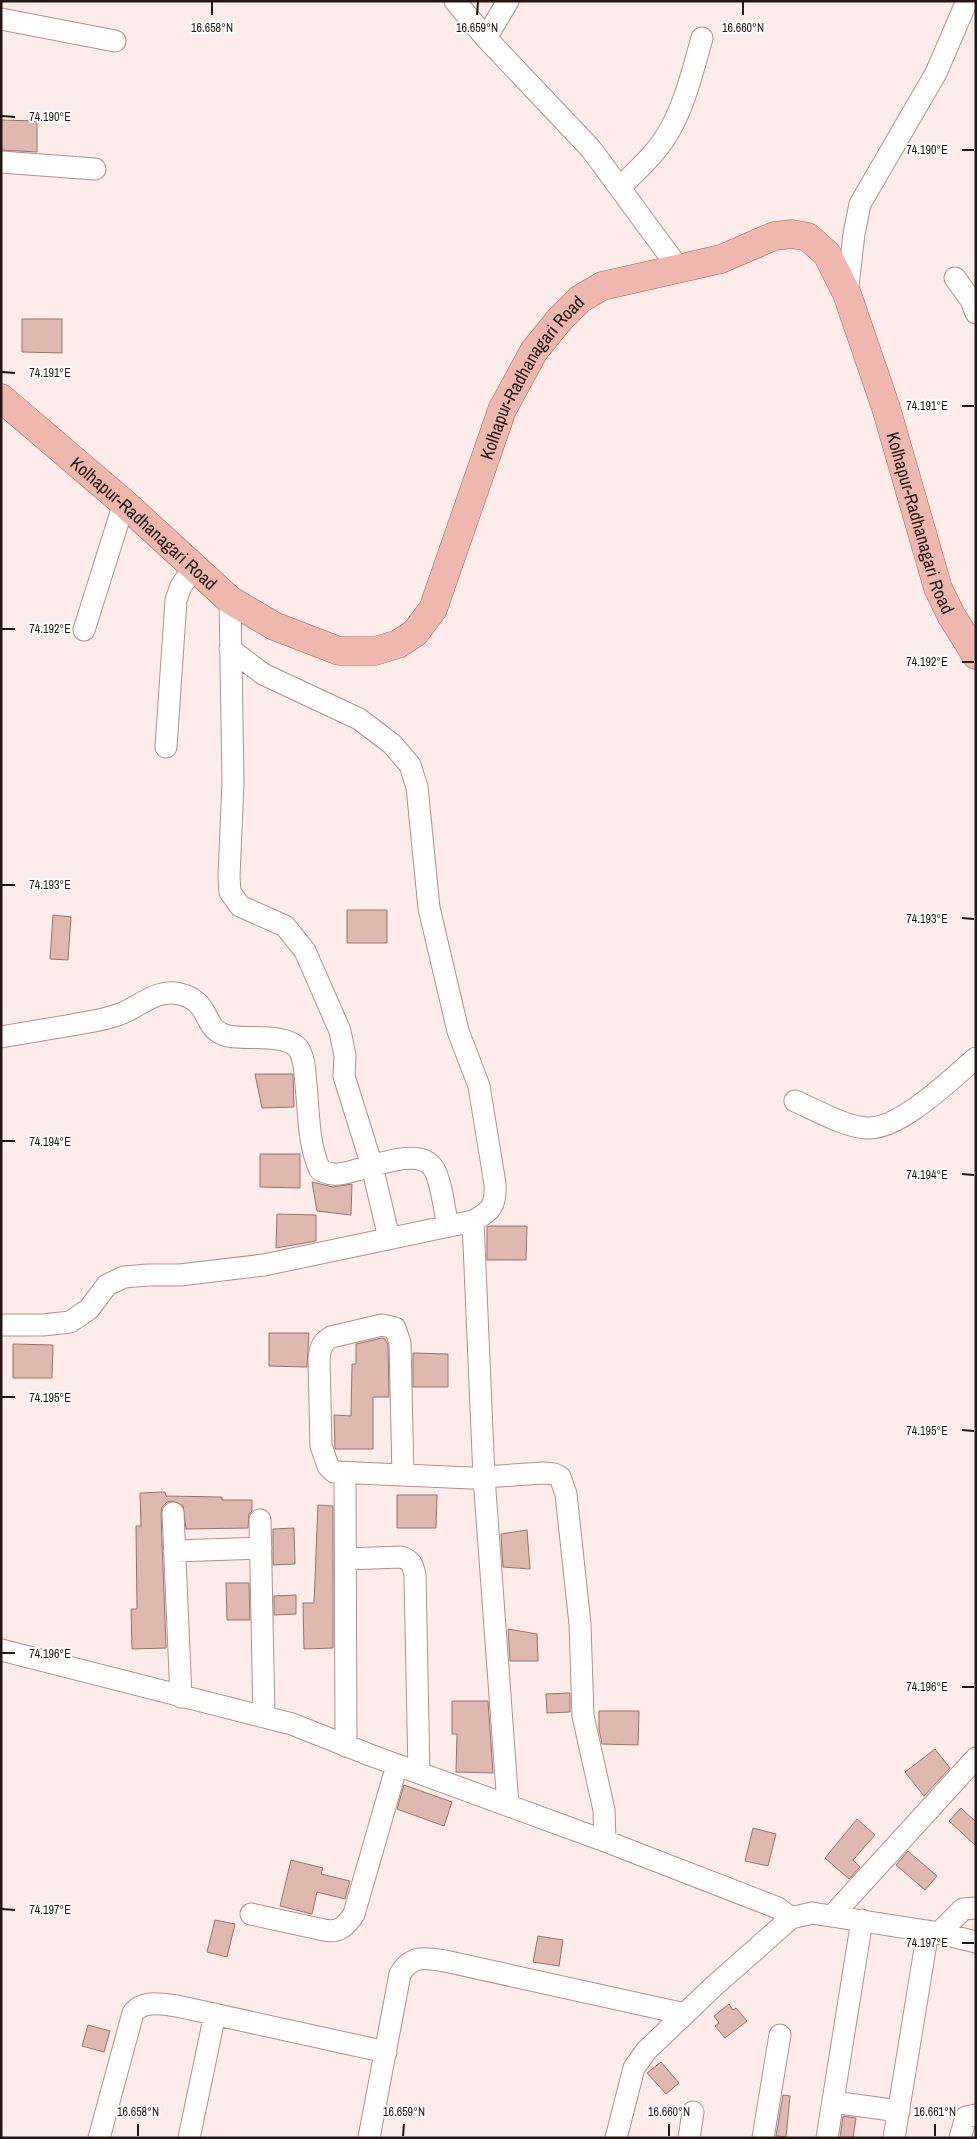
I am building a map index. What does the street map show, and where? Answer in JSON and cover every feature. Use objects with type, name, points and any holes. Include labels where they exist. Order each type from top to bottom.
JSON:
[{"type":"main road","name":"Kolhapur-Radhanagari Road","points":[[1,398],[124,503],[230,600],[274,626],[339,650],[375,651],[398,644],[415,634],[433,609],[502,410],[534,351],[560,319],[580,299],[602,286],[680,270],[722,259],[774,236],[792,234],[808,237],[827,254],[847,294],[886,408],[938,588],[951,614],[976,654]]},
{"type":"street","points":[[455,1],[486,38],[591,149],[680,270]]},
{"type":"street","points":[[486,38],[508,1]]},
{"type":"street","points":[[847,294],[854,234],[860,204],[936,73],[967,1]]},
{"type":"street","points":[[1,19],[115,41]]},
{"type":"street","points":[[620,187],[650,158],[674,123],[690,80],[702,38]]},
{"type":"street","points":[[1,162],[95,169]]},
{"type":"street","points":[[955,278],[971,300],[976,313]]},
{"type":"street","points":[[84,630],[124,503]]},
{"type":"street","points":[[166,747],[176,600],[181,586],[194,567]]},
{"type":"street","points":[[230,600],[233,782],[230,892],[240,906],[285,926],[305,951],[340,1031],[345,1056],[344,1076],[372,1166],[389,1238]]},
{"type":"street","points":[[1,1325],[43,1325],[70,1322],[89,1309],[107,1285],[124,1278],[148,1275],[180,1275],[264,1265],[473,1221],[487,1214],[496,1195],[479,1086],[458,1031],[429,908],[417,787],[410,766],[392,744],[360,719],[263,674],[230,649]]},
{"type":"street","points":[[1,1037],[103,1020],[121,1014],[153,996],[177,993],[197,1000],[217,1032],[228,1036],[290,1042],[298,1048],[304,1065],[312,1142],[320,1170],[329,1174],[341,1174],[406,1158],[424,1160],[430,1163],[436,1171],[448,1226]]},
{"type":"street","points":[[795,1101],[855,1126],[880,1127],[917,1107],[973,1065]]},
{"type":"street","points":[[473,1221],[484,1477],[508,1805]]},
{"type":"street","points":[[403,1475],[400,1343],[395,1328],[389,1325],[366,1327],[324,1340],[320,1347],[321,1446],[328,1466],[334,1472],[403,1475],[484,1477],[554,1474],[560,1477],[566,1494],[580,1624],[583,1716],[604,1810],[605,1841]]},
{"type":"street","points":[[345,1473],[346,1746]]},
{"type":"street","points":[[173,1513],[181,1697]]},
{"type":"street","points":[[260,1520],[264,1718]]},
{"type":"street","points":[[174,1551],[261,1548]]},
{"type":"street","points":[[346,1559],[401,1557],[409,1560],[413,1565],[415,1575],[419,1773]]},
{"type":"street","points":[[1,1650],[292,1724],[396,1765],[605,1841],[778,1908],[791,1918]]},
{"type":"street","points":[[832,1916],[976,1758]]},
{"type":"street","points":[[251,1914],[334,1932],[341,1930],[354,1914],[396,1765]]},
{"type":"street","points":[[894,2138],[933,1932],[963,1909],[976,1908]]},
{"type":"street","points":[[616,2138],[634,2068],[646,2051],[791,1918],[812,1913],[933,1932],[976,1942]]},
{"type":"street","points":[[827,2138],[862,1920]]},
{"type":"street","points":[[369,2138],[400,1974],[406,1965],[416,1959],[446,1961],[685,2014]]},
{"type":"street","points":[[99,2138],[131,2020],[137,2007],[144,2004],[160,2004],[215,2014],[386,2052]]},
{"type":"street","points":[[189,2138],[215,2014]]},
{"type":"street","points":[[762,2138],[780,2035]]},
{"type":"street","points":[[833,2102],[899,2111]]},
{"type":"street","points":[[689,2138],[693,2112]]},
{"type":"street","points":[[960,2138],[966,2117],[976,2114]]},
{"type":"building","points":[[1,120],[37,121],[37,152],[1,150]]},
{"type":"building","points":[[22,319],[62,319],[62,353],[22,352]]},
{"type":"building","points":[[347,910],[387,910],[387,943],[347,943]]},
{"type":"building","points":[[53,915],[71,917],[68,960],[50,959]]},
{"type":"building","points":[[255,1074],[293,1074],[294,1107],[262,1108]]},
{"type":"building","points":[[260,1154],[300,1154],[300,1188],[260,1187]]},
{"type":"building","points":[[312,1182],[333,1187],[352,1184],[351,1215],[317,1211]]},
{"type":"building","points":[[277,1214],[316,1215],[316,1241],[276,1248]]},
{"type":"building","points":[[527,1226],[526,1260],[487,1260],[487,1227]]},
{"type":"building","points":[[269,1333],[309,1333],[307,1367],[269,1366]]},
{"type":"building","points":[[385,1339],[388,1345],[389,1397],[373,1397],[373,1449],[335,1449],[334,1415],[351,1416],[352,1364],[356,1364],[356,1344]]},
{"type":"building","points":[[13,1344],[53,1345],[52,1378],[13,1378]]},
{"type":"building","points":[[413,1353],[448,1354],[448,1387],[413,1387]]},
{"type":"building","points":[[165,1492],[166,1496],[222,1497],[222,1500],[252,1500],[252,1511],[249,1514],[248,1528],[186,1529],[183,1506],[173,1501],[167,1502],[162,1507],[166,1648],[132,1649],[131,1609],[137,1609],[136,1526],[141,1526],[140,1493]]},
{"type":"building","points":[[397,1495],[437,1495],[436,1528],[397,1528]]},
{"type":"building","points":[[318,1505],[333,1506],[333,1648],[304,1649],[303,1603],[314,1603]]},
{"type":"building","points":[[294,1528],[295,1564],[273,1565],[273,1529]]},
{"type":"building","points":[[527,1530],[530,1569],[503,1567],[501,1534]]},
{"type":"building","points":[[226,1583],[249,1583],[250,1620],[227,1620]]},
{"type":"building","points":[[296,1595],[296,1614],[274,1615],[274,1596]]},
{"type":"building","points":[[508,1629],[537,1634],[538,1661],[510,1661]]},
{"type":"building","points":[[570,1693],[570,1712],[547,1713],[546,1694]]},
{"type":"building","points":[[452,1701],[488,1701],[493,1773],[456,1772],[457,1734],[452,1734]]},
{"type":"building","points":[[599,1711],[639,1711],[638,1745],[602,1744],[599,1729]]},
{"type":"building","points":[[935,1749],[950,1768],[924,1796],[905,1772]]},
{"type":"building","points":[[404,1785],[452,1802],[444,1826],[397,1809]]},
{"type":"building","points":[[961,1808],[976,1822],[976,1846],[949,1821]]},
{"type":"building","points":[[857,1819],[875,1835],[853,1860],[860,1867],[849,1879],[825,1858]]},
{"type":"building","points":[[753,1828],[776,1834],[768,1866],[745,1861]]},
{"type":"building","points":[[908,1851],[937,1876],[925,1890],[896,1865]]},
{"type":"building","points":[[291,1860],[323,1868],[321,1874],[350,1881],[345,1899],[317,1892],[312,1914],[280,1906]]},
{"type":"building","points":[[215,1920],[235,1924],[227,1957],[207,1952]]},
{"type":"building","points":[[538,1936],[563,1940],[559,1966],[533,1962]]},
{"type":"building","points":[[729,2004],[733,2010],[736,2008],[747,2021],[725,2038],[715,2026],[719,2023],[714,2016]]},
{"type":"building","points":[[88,2025],[110,2031],[104,2052],[82,2046]]},
{"type":"building","points":[[661,2062],[679,2083],[666,2094],[647,2073]]},
{"type":"building","points":[[783,2095],[790,2096],[786,2137],[776,2136]]},
{"type":"building","points":[[843,2116],[856,2118],[853,2138],[840,2138]]}]
